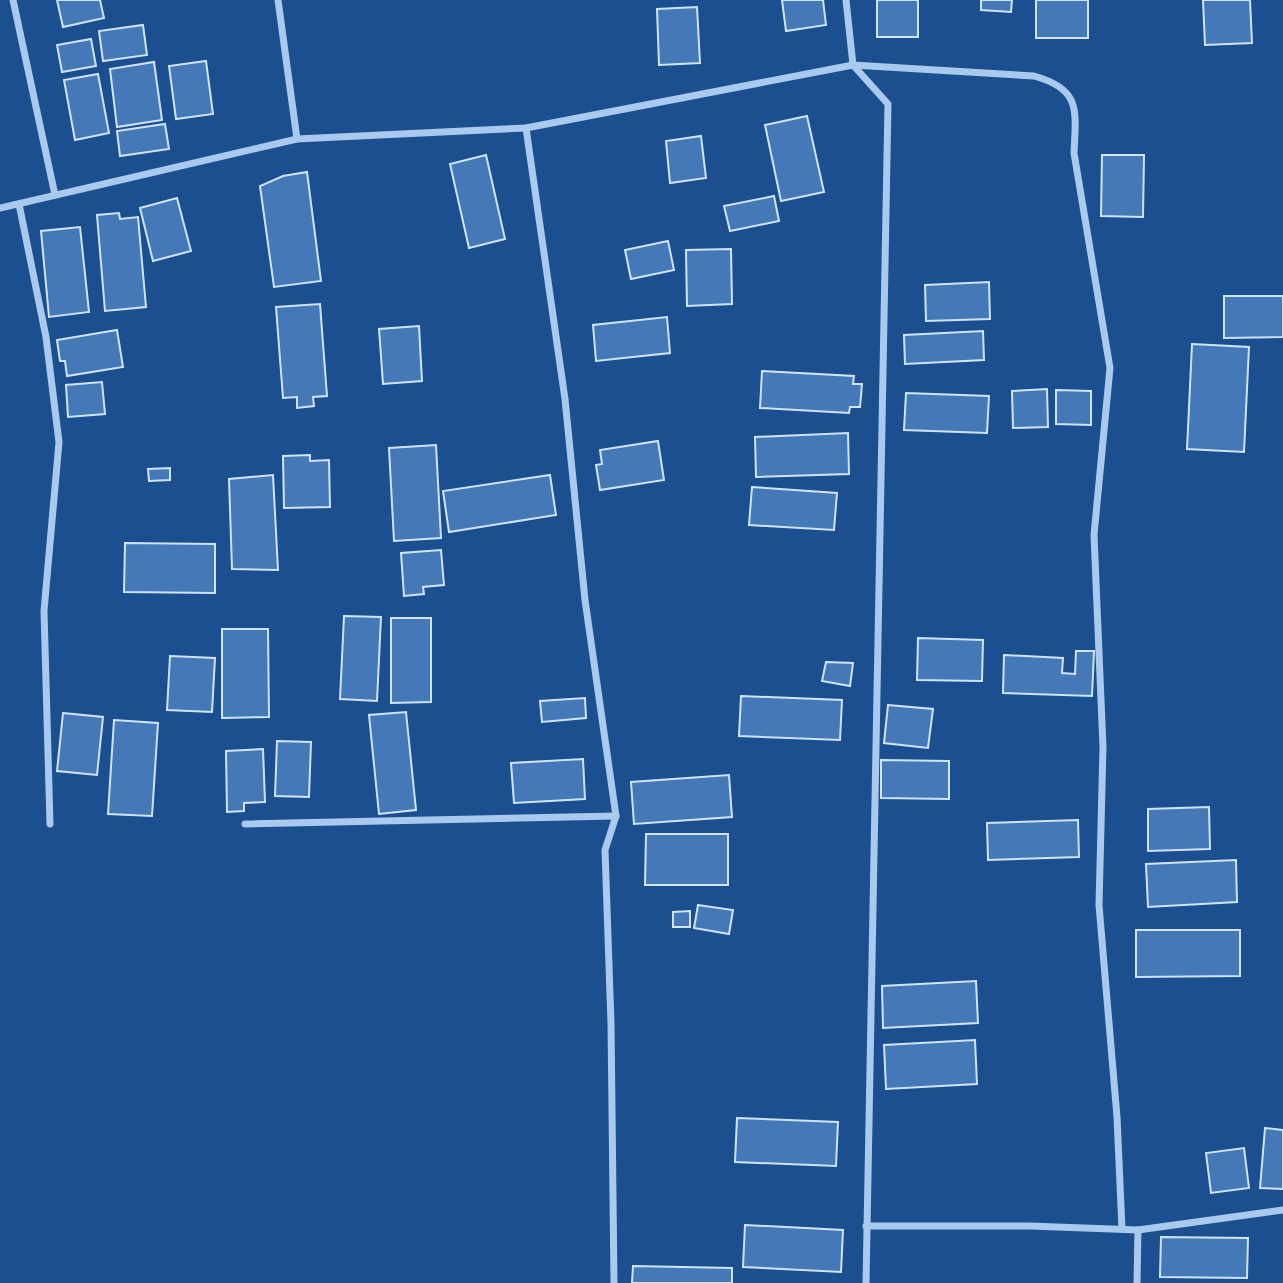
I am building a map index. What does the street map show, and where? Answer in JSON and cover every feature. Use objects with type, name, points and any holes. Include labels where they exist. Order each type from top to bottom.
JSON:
[{"type":"street","points":[[13,0],[55,195]]},
{"type":"street","points":[[278,0],[298,139]]},
{"type":"street","points":[[846,0],[853,65],[888,104],[866,1283]]},
{"type":"street","points":[[0,208],[298,139],[526,128],[853,65],[1034,76],[1056,82],[1071,96],[1076,121],[1074,153],[1110,368],[1094,535],[1103,747],[1099,905],[1117,1117],[1122,1229]]},
{"type":"street","points":[[526,128],[565,399],[584,600],[616,816],[605,850],[611,1037],[614,1283]]},
{"type":"street","points":[[19,204],[46,337],[60,442],[44,611],[50,824]]},
{"type":"street","points":[[245,824],[616,816]]},
{"type":"street","points":[[866,1226],[1030,1226],[1138,1230],[1283,1210]]},
{"type":"street","points":[[1137,1283],[1138,1230]]},
{"type":"building","points":[[57,0],[100,0],[104,18],[63,27]]},
{"type":"building","points":[[782,0],[823,0],[826,25],[786,31]]},
{"type":"building","points":[[877,0],[918,0],[918,37],[877,37]]},
{"type":"building","points":[[981,0],[1012,0],[1011,12],[981,10]]},
{"type":"building","points":[[1036,0],[1088,0],[1088,38],[1036,38]]},
{"type":"building","points":[[1203,0],[1250,0],[1252,43],[1205,45]]},
{"type":"building","points":[[697,7],[700,63],[659,65],[657,9]]},
{"type":"building","points":[[143,25],[147,55],[103,61],[99,31]]},
{"type":"building","points":[[91,39],[96,66],[62,72],[57,45]]},
{"type":"building","points":[[206,61],[213,114],[176,119],[169,66]]},
{"type":"building","points":[[154,62],[162,120],[117,127],[110,69]]},
{"type":"building","points":[[98,74],[109,133],[75,140],[64,80]]},
{"type":"building","points":[[807,116],[824,192],[781,201],[765,125]]},
{"type":"building","points":[[165,124],[169,149],[120,156],[117,131]]},
{"type":"building","points":[[701,136],[706,178],[670,183],[666,141]]},
{"type":"building","points":[[486,155],[505,239],[469,248],[450,164]]},
{"type":"building","points":[[1102,155],[1144,155],[1143,217],[1101,216]]},
{"type":"building","points":[[307,172],[321,281],[274,287],[260,186],[283,176]]},
{"type":"building","points":[[774,196],[779,221],[730,231],[724,206]]},
{"type":"building","points":[[177,198],[191,251],[153,261],[140,208]]},
{"type":"building","points":[[119,213],[120,219],[138,217],[146,307],[105,311],[97,215]]},
{"type":"building","points":[[80,227],[89,312],[49,317],[41,231]]},
{"type":"building","points":[[668,241],[674,270],[631,279],[625,250]]},
{"type":"building","points":[[731,249],[732,304],[687,306],[686,250]]},
{"type":"building","points":[[989,282],[990,319],[926,321],[925,285]]},
{"type":"building","points":[[1224,296],[1283,296],[1283,337],[1224,338]]},
{"type":"building","points":[[320,304],[327,396],[313,397],[314,406],[297,408],[297,397],[283,398],[276,307]]},
{"type":"building","points":[[667,317],[670,353],[596,361],[593,325]]},
{"type":"building","points":[[419,326],[422,381],[383,384],[379,329]]},
{"type":"building","points":[[117,330],[123,367],[67,376],[65,361],[60,361],[57,340]]},
{"type":"building","points":[[983,331],[984,360],[905,364],[904,335]]},
{"type":"building","points":[[1192,344],[1249,347],[1244,452],[1187,449]]},
{"type":"building","points":[[762,371],[854,376],[853,384],[862,384],[860,407],[850,407],[849,413],[760,408]]},
{"type":"building","points":[[102,382],[105,414],[68,417],[66,385]]},
{"type":"building","points":[[1047,389],[1048,427],[1013,428],[1012,391]]},
{"type":"building","points":[[1056,390],[1091,391],[1091,425],[1056,424]]},
{"type":"building","points":[[906,393],[989,396],[987,433],[904,430]]},
{"type":"building","points":[[848,433],[849,474],[756,477],[755,437]]},
{"type":"building","points":[[658,441],[664,480],[600,490],[596,465],[602,464],[600,450]]},
{"type":"building","points":[[436,445],[441,538],[394,541],[389,448]]},
{"type":"building","points":[[310,455],[310,461],[329,460],[330,507],[284,508],[283,456]]},
{"type":"building","points":[[170,468],[170,480],[149,481],[148,469]]},
{"type":"building","points":[[273,475],[278,570],[232,569],[229,479]]},
{"type":"building","points":[[550,475],[556,515],[449,532],[443,491]]},
{"type":"building","points":[[752,487],[837,493],[834,530],[749,525]]},
{"type":"building","points":[[125,543],[215,544],[215,593],[124,592]]},
{"type":"building","points":[[441,550],[444,585],[423,587],[424,594],[404,596],[401,553]]},
{"type":"building","points":[[344,616],[381,617],[377,701],[340,699]]},
{"type":"building","points":[[391,618],[431,618],[431,702],[391,703]]},
{"type":"building","points":[[222,629],[268,629],[269,717],[222,718]]},
{"type":"building","points":[[918,638],[983,640],[982,681],[917,680]]},
{"type":"building","points":[[1076,651],[1094,651],[1092,696],[1003,693],[1004,655],[1063,658],[1062,673],[1075,674]]},
{"type":"building","points":[[170,656],[215,658],[212,712],[167,710]]},
{"type":"building","points":[[826,662],[853,663],[850,686],[822,681]]},
{"type":"building","points":[[741,696],[842,700],[840,740],[739,736]]},
{"type":"building","points":[[585,698],[586,718],[542,722],[540,701]]},
{"type":"building","points":[[888,705],[933,709],[928,748],[884,743]]},
{"type":"building","points":[[406,712],[416,810],[379,814],[369,715]]},
{"type":"building","points":[[63,713],[103,717],[97,775],[57,771]]},
{"type":"building","points":[[114,720],[158,723],[152,816],[108,814]]},
{"type":"building","points":[[277,741],[311,742],[309,797],[275,796]]},
{"type":"building","points":[[263,749],[265,802],[244,803],[244,811],[227,812],[226,751]]},
{"type":"building","points":[[583,759],[585,799],[514,803],[511,763]]},
{"type":"building","points":[[881,760],[949,761],[949,799],[881,798]]},
{"type":"building","points":[[729,775],[732,817],[634,824],[631,782]]},
{"type":"building","points":[[1209,807],[1210,849],[1148,851],[1148,809]]},
{"type":"building","points":[[1078,820],[1079,857],[988,860],[987,823]]},
{"type":"building","points":[[646,834],[728,834],[728,885],[645,885]]},
{"type":"building","points":[[1236,860],[1237,902],[1148,907],[1146,864]]},
{"type":"building","points":[[698,905],[733,910],[729,934],[694,928]]},
{"type":"building","points":[[690,911],[690,927],[673,927],[673,912]]},
{"type":"building","points":[[1136,930],[1240,930],[1240,976],[1136,977]]},
{"type":"building","points":[[976,981],[978,1023],[883,1028],[882,986]]},
{"type":"building","points":[[975,1040],[977,1084],[886,1089],[884,1045]]},
{"type":"building","points":[[737,1118],[838,1122],[836,1166],[735,1162]]},
{"type":"building","points":[[1265,1128],[1283,1130],[1283,1189],[1260,1188]]},
{"type":"building","points":[[1244,1148],[1249,1188],[1211,1193],[1206,1153]]},
{"type":"building","points":[[745,1225],[843,1230],[841,1272],[743,1267]]},
{"type":"building","points":[[1161,1237],[1248,1238],[1247,1278],[1160,1277]]},
{"type":"building","points":[[633,1266],[732,1268],[732,1283],[632,1283]]}]
